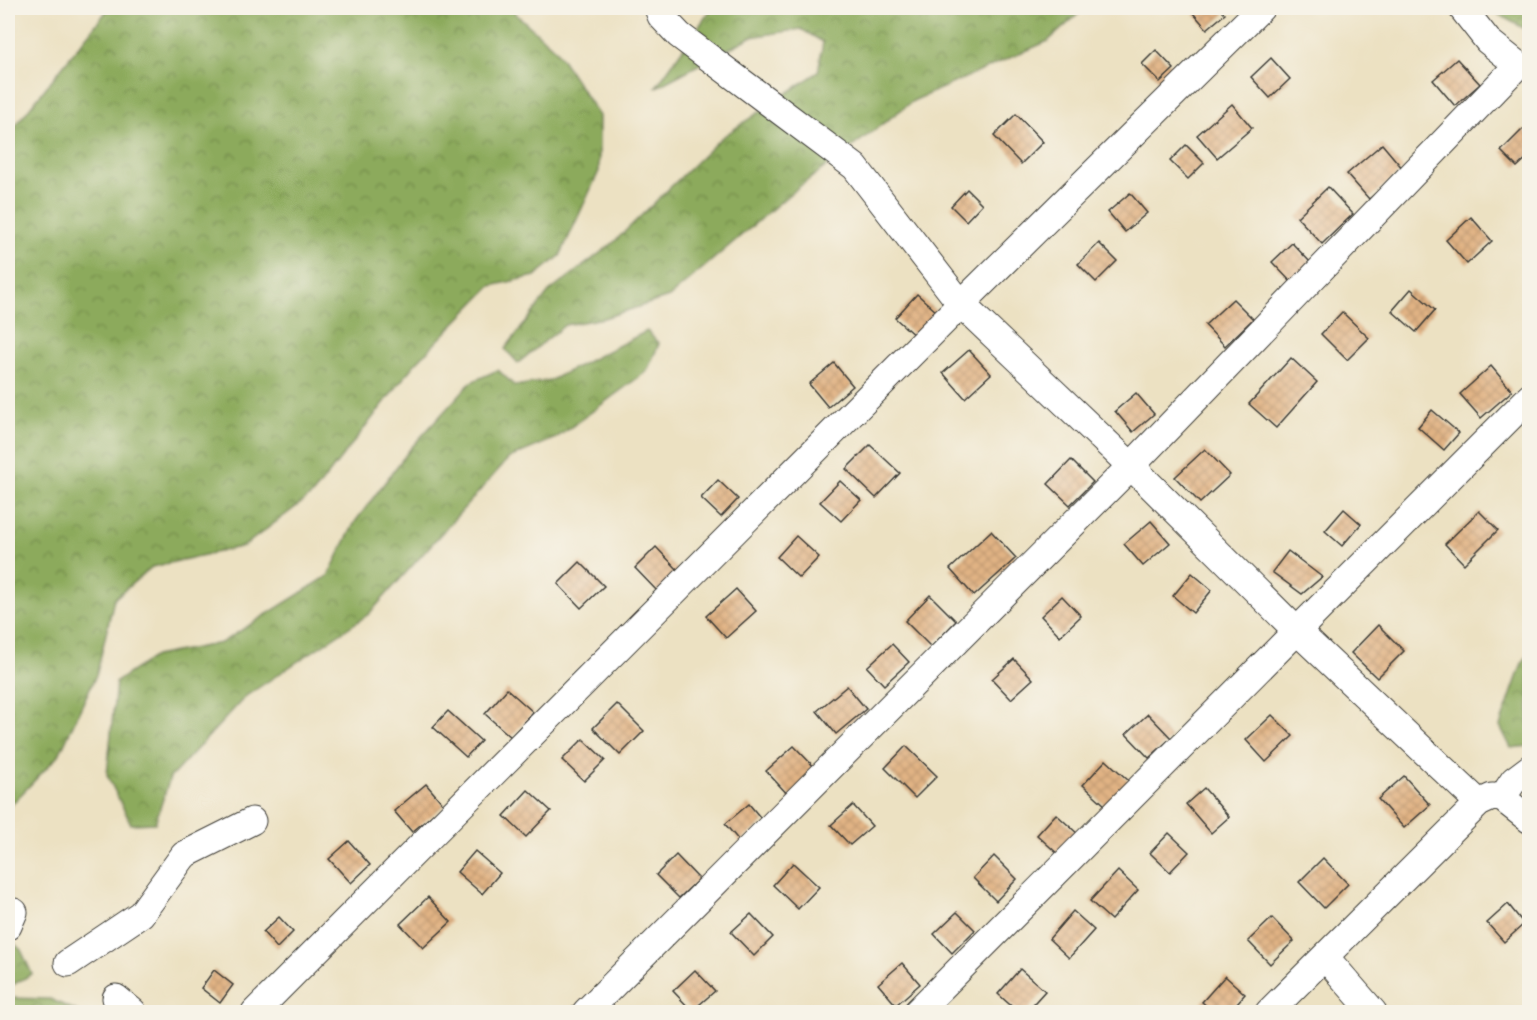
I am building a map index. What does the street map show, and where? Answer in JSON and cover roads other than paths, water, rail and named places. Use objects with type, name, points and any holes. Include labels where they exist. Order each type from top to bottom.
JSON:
[{"type":"street","points":[[658,8],[661,16],[679,35],[855,167],[961,304],[1131,466],[1296,630],[1490,801],[1530,820]]},
{"type":"street","points":[[255,1012],[961,304],[1260,8]]},
{"type":"street","points":[[586,1012],[1131,466],[1524,60],[1488,41],[1462,8]]},
{"type":"street","points":[[917,1012],[1530,397]]},
{"type":"street","points":[[1269,1012],[1490,801],[1530,768]]},
{"type":"street","points":[[68,963],[141,914],[184,855],[252,821]]},
{"type":"street","points":[[1325,957],[1373,1012]]}]
